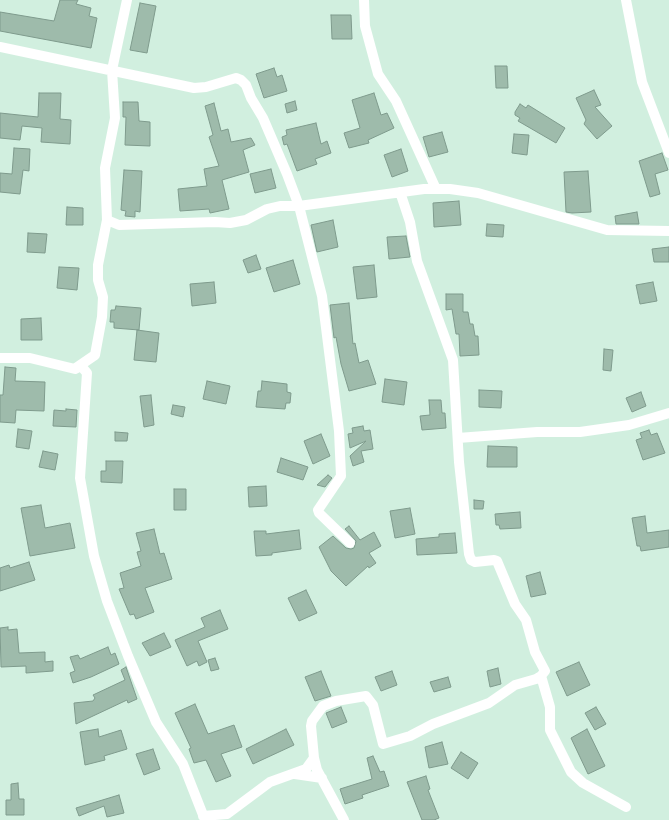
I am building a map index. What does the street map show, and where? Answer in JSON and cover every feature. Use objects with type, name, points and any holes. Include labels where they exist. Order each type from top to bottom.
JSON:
[{"type":"street","points":[[75,369],[94,357],[97,348],[104,297],[98,280],[98,265],[107,220],[105,168],[115,118],[112,70],[127,0]]},
{"type":"street","points":[[364,0],[365,26],[378,74],[396,101],[436,189]]},
{"type":"street","points":[[626,0],[642,82],[669,153]]},
{"type":"street","points":[[0,47],[194,88],[206,87],[236,78],[241,80],[246,85],[251,98],[263,118],[299,206],[322,296],[339,432],[341,476],[318,510],[319,514],[350,544]]},
{"type":"street","points":[[107,220],[119,225],[216,222],[230,223],[246,220],[267,209],[280,206],[299,206],[400,192],[436,189],[478,193],[607,230],[669,231]]},
{"type":"street","points":[[344,820],[322,778],[314,758],[311,732],[312,721],[323,706],[336,701],[366,696],[373,706],[383,744],[410,736],[433,724],[490,702],[515,685],[541,676],[544,672],[526,620],[515,604],[497,561],[475,562],[471,560],[466,537],[466,519],[459,462],[453,360],[417,261],[410,222],[400,192]]},
{"type":"street","points":[[0,358],[30,358],[75,369],[81,366],[86,370],[88,376],[80,478],[94,556],[107,601],[154,718],[183,764],[204,818],[227,814],[270,782],[295,774],[309,766],[314,758]]},
{"type":"street","points":[[458,438],[537,432],[580,432],[629,425],[669,413]]},
{"type":"street","points":[[541,676],[550,707],[550,730],[571,772],[583,783],[626,807]]},
{"type":"street","points":[[295,774],[322,778]]},
{"type":"building","points":[[60,0],[78,0],[76,4],[91,8],[89,16],[97,18],[91,48],[0,31],[0,12],[54,21]]},
{"type":"building","points":[[140,3],[156,6],[147,53],[130,50]]},
{"type":"building","points":[[331,15],[351,15],[352,39],[332,39]]},
{"type":"building","points":[[495,66],[507,66],[508,88],[496,88]]},
{"type":"building","points":[[274,68],[277,77],[282,75],[287,91],[264,98],[256,74]]},
{"type":"building","points":[[594,90],[601,105],[595,107],[612,126],[597,139],[584,124],[586,120],[576,98]]},
{"type":"building","points":[[39,93],[61,93],[60,119],[71,120],[70,144],[41,142],[42,128],[22,126],[20,140],[0,138],[0,113],[38,117]]},
{"type":"building","points":[[374,93],[381,115],[387,113],[394,128],[368,140],[369,143],[349,148],[344,133],[360,128],[352,100]]},
{"type":"building","points":[[295,101],[297,110],[287,113],[285,104]]},
{"type":"building","points":[[123,102],[138,102],[139,121],[150,122],[150,146],[125,145],[126,117],[123,117]]},
{"type":"building","points":[[214,103],[221,131],[228,129],[231,142],[251,138],[255,145],[243,150],[249,172],[222,180],[229,209],[210,213],[209,209],[180,211],[178,189],[207,186],[204,169],[219,166],[209,137],[213,135],[205,106]]},
{"type":"building","points":[[520,104],[526,108],[528,105],[565,128],[556,143],[518,121],[520,118],[515,115],[515,112]]},
{"type":"building","points":[[316,123],[321,144],[327,141],[331,153],[315,159],[317,164],[297,171],[287,144],[284,145],[282,137],[287,135],[286,130]]},
{"type":"building","points":[[442,132],[448,152],[429,157],[423,137]]},
{"type":"building","points":[[514,134],[529,135],[527,155],[512,153]]},
{"type":"building","points":[[14,148],[30,149],[29,171],[23,170],[20,194],[0,192],[0,173],[12,174]]},
{"type":"building","points":[[401,149],[408,171],[392,177],[384,155]]},
{"type":"building","points":[[662,153],[668,170],[655,174],[660,194],[650,197],[639,161]]},
{"type":"building","points":[[271,169],[276,188],[255,193],[250,174]]},
{"type":"building","points":[[124,170],[142,171],[140,212],[135,211],[135,217],[125,216],[126,211],[121,210]]},
{"type":"building","points":[[588,171],[591,212],[566,212],[564,172]]},
{"type":"building","points":[[459,201],[461,225],[434,227],[433,203]]},
{"type":"building","points":[[67,207],[83,208],[83,225],[66,225]]},
{"type":"building","points":[[637,212],[639,224],[616,224],[615,216]]},
{"type":"building","points":[[333,220],[338,247],[317,252],[311,225]]},
{"type":"building","points":[[487,224],[504,225],[503,237],[486,236]]},
{"type":"building","points":[[28,233],[47,234],[45,253],[27,252]]},
{"type":"building","points":[[406,236],[410,257],[389,259],[387,237]]},
{"type":"building","points":[[669,247],[669,262],[654,262],[652,249]]},
{"type":"building","points":[[256,255],[261,269],[248,273],[243,260]]},
{"type":"building","points":[[293,260],[300,284],[274,292],[266,268]]},
{"type":"building","points":[[374,265],[377,297],[357,299],[353,267]]},
{"type":"building","points":[[59,267],[79,268],[77,290],[57,288]]},
{"type":"building","points":[[214,282],[216,303],[192,306],[190,284]]},
{"type":"building","points":[[653,282],[657,301],[640,304],[636,285]]},
{"type":"building","points":[[446,294],[463,294],[463,312],[468,312],[470,324],[473,324],[475,336],[478,336],[479,355],[460,356],[459,334],[456,334],[452,309],[446,310]]},
{"type":"building","points":[[349,303],[353,344],[355,343],[359,363],[368,360],[376,384],[349,391],[341,364],[336,337],[334,338],[330,305]]},
{"type":"building","points":[[116,306],[141,308],[139,330],[114,328],[114,322],[110,322],[111,310],[115,310]]},
{"type":"building","points":[[41,318],[42,340],[21,340],[21,319]]},
{"type":"building","points":[[137,330],[159,333],[156,362],[134,360]]},
{"type":"building","points":[[604,349],[613,350],[611,371],[603,370]]},
{"type":"building","points":[[5,367],[16,368],[15,381],[45,382],[44,411],[16,410],[15,423],[0,422],[0,395],[3,395]]},
{"type":"building","points":[[385,379],[407,382],[404,405],[382,402]]},
{"type":"building","points":[[207,381],[230,386],[226,404],[203,399]]},
{"type":"building","points":[[262,381],[287,384],[287,392],[291,393],[290,403],[286,403],[285,409],[256,407],[258,391],[261,391]]},
{"type":"building","points":[[479,390],[502,391],[501,408],[479,407]]},
{"type":"building","points":[[641,392],[646,406],[632,412],[626,398]]},
{"type":"building","points":[[151,395],[154,425],[144,427],[140,396]]},
{"type":"building","points":[[429,400],[441,400],[442,413],[445,413],[446,428],[422,430],[420,416],[430,415]]},
{"type":"building","points":[[173,405],[185,407],[183,417],[171,414]]},
{"type":"building","points":[[66,409],[77,410],[76,427],[53,426],[54,410],[66,411]]},
{"type":"building","points":[[363,426],[364,431],[370,430],[373,449],[361,451],[364,462],[353,466],[350,456],[366,441],[350,448],[348,434],[353,433],[352,428]]},
{"type":"building","points":[[18,429],[32,431],[29,449],[16,447]]},
{"type":"building","points":[[649,430],[651,435],[657,433],[665,453],[643,460],[636,440],[642,438],[640,433]]},
{"type":"building","points":[[115,432],[128,433],[127,441],[115,441]]},
{"type":"building","points":[[321,434],[330,456],[313,464],[304,441]]},
{"type":"building","points":[[488,446],[517,447],[517,467],[487,467]]},
{"type":"building","points":[[43,451],[58,454],[55,470],[39,467]]},
{"type":"building","points":[[281,458],[308,467],[303,480],[277,472]]},
{"type":"building","points":[[106,461],[123,461],[122,483],[101,482],[101,471],[106,471]]},
{"type":"building","points":[[328,475],[332,478],[325,487],[317,485]]},
{"type":"building","points":[[266,486],[267,506],[249,507],[248,487]]},
{"type":"building","points":[[174,489],[186,489],[186,510],[174,510]]},
{"type":"building","points":[[474,500],[484,501],[483,509],[474,509]]},
{"type":"building","points":[[41,505],[45,528],[70,523],[75,548],[30,556],[21,508]]},
{"type":"building","points":[[410,508],[415,534],[395,538],[390,511]]},
{"type":"building","points":[[520,512],[521,528],[500,529],[499,525],[496,525],[495,514]]},
{"type":"building","points":[[645,516],[647,533],[669,530],[669,547],[641,551],[640,546],[637,546],[632,518]]},
{"type":"building","points":[[349,526],[360,540],[374,532],[381,546],[369,553],[376,563],[369,568],[368,566],[346,586],[331,571],[319,547],[333,536],[346,548],[354,548],[356,541],[345,529]]},
{"type":"building","points":[[154,529],[160,554],[164,553],[172,579],[145,588],[154,612],[136,619],[134,614],[130,615],[119,589],[124,588],[120,573],[141,566],[137,552],[141,551],[136,533]]},
{"type":"building","points":[[299,530],[301,549],[272,553],[272,555],[256,556],[254,531],[266,531],[266,534]]},
{"type":"building","points":[[455,533],[457,553],[417,555],[416,539],[439,537],[439,534]]},
{"type":"building","points":[[29,562],[35,580],[0,591],[0,568],[9,565],[10,568]]},
{"type":"building","points":[[540,572],[546,594],[531,597],[526,576]]},
{"type":"building","points":[[306,590],[317,613],[299,621],[288,598]]},
{"type":"building","points":[[220,610],[228,629],[198,641],[207,662],[199,666],[197,661],[187,666],[175,640],[205,627],[201,618]]},
{"type":"building","points":[[8,627],[8,630],[17,629],[19,653],[45,652],[45,662],[53,661],[53,671],[26,673],[26,666],[1,667],[0,628]]},
{"type":"building","points":[[164,633],[171,647],[150,656],[142,643]]},
{"type":"building","points":[[108,647],[111,655],[115,653],[119,664],[91,677],[73,683],[70,673],[75,671],[70,657],[78,655],[80,659]]},
{"type":"building","points":[[215,658],[219,669],[211,671],[208,660]]},
{"type":"building","points":[[579,662],[590,685],[567,696],[556,672]]},
{"type":"building","points":[[126,667],[137,699],[128,703],[127,700],[76,724],[74,703],[93,701],[95,698],[93,695],[125,680],[121,670]]},
{"type":"building","points":[[498,668],[501,684],[490,687],[487,671]]},
{"type":"building","points":[[321,671],[331,696],[315,701],[305,677]]},
{"type":"building","points":[[392,671],[397,685],[381,691],[375,677]]},
{"type":"building","points":[[448,677],[451,687],[434,692],[430,682]]},
{"type":"building","points":[[195,704],[208,734],[234,725],[242,747],[221,754],[231,776],[216,782],[206,760],[194,763],[189,749],[191,748],[175,713]]},
{"type":"building","points":[[341,707],[347,722],[332,728],[326,713]]},
{"type":"building","points":[[596,707],[606,724],[595,730],[585,713]]},
{"type":"building","points":[[98,729],[99,737],[121,730],[127,749],[104,756],[105,760],[85,765],[80,732]]},
{"type":"building","points":[[286,729],[294,745],[253,764],[246,749]]},
{"type":"building","points":[[587,729],[605,766],[588,774],[571,738]]},
{"type":"building","points":[[442,742],[448,764],[429,768],[425,747]]},
{"type":"building","points":[[153,749],[160,769],[144,775],[136,754]]},
{"type":"building","points":[[461,752],[478,763],[468,779],[451,768]]},
{"type":"building","points":[[373,756],[380,772],[384,771],[389,786],[362,795],[363,798],[345,804],[340,789],[372,779],[367,758]]},
{"type":"building","points":[[426,776],[430,789],[428,790],[439,818],[434,820],[422,820],[407,782]]},
{"type":"building","points":[[18,783],[19,799],[24,799],[24,815],[6,815],[6,800],[11,800],[11,784]]},
{"type":"building","points":[[119,795],[124,813],[107,817],[104,806],[79,816],[76,808]]}]
